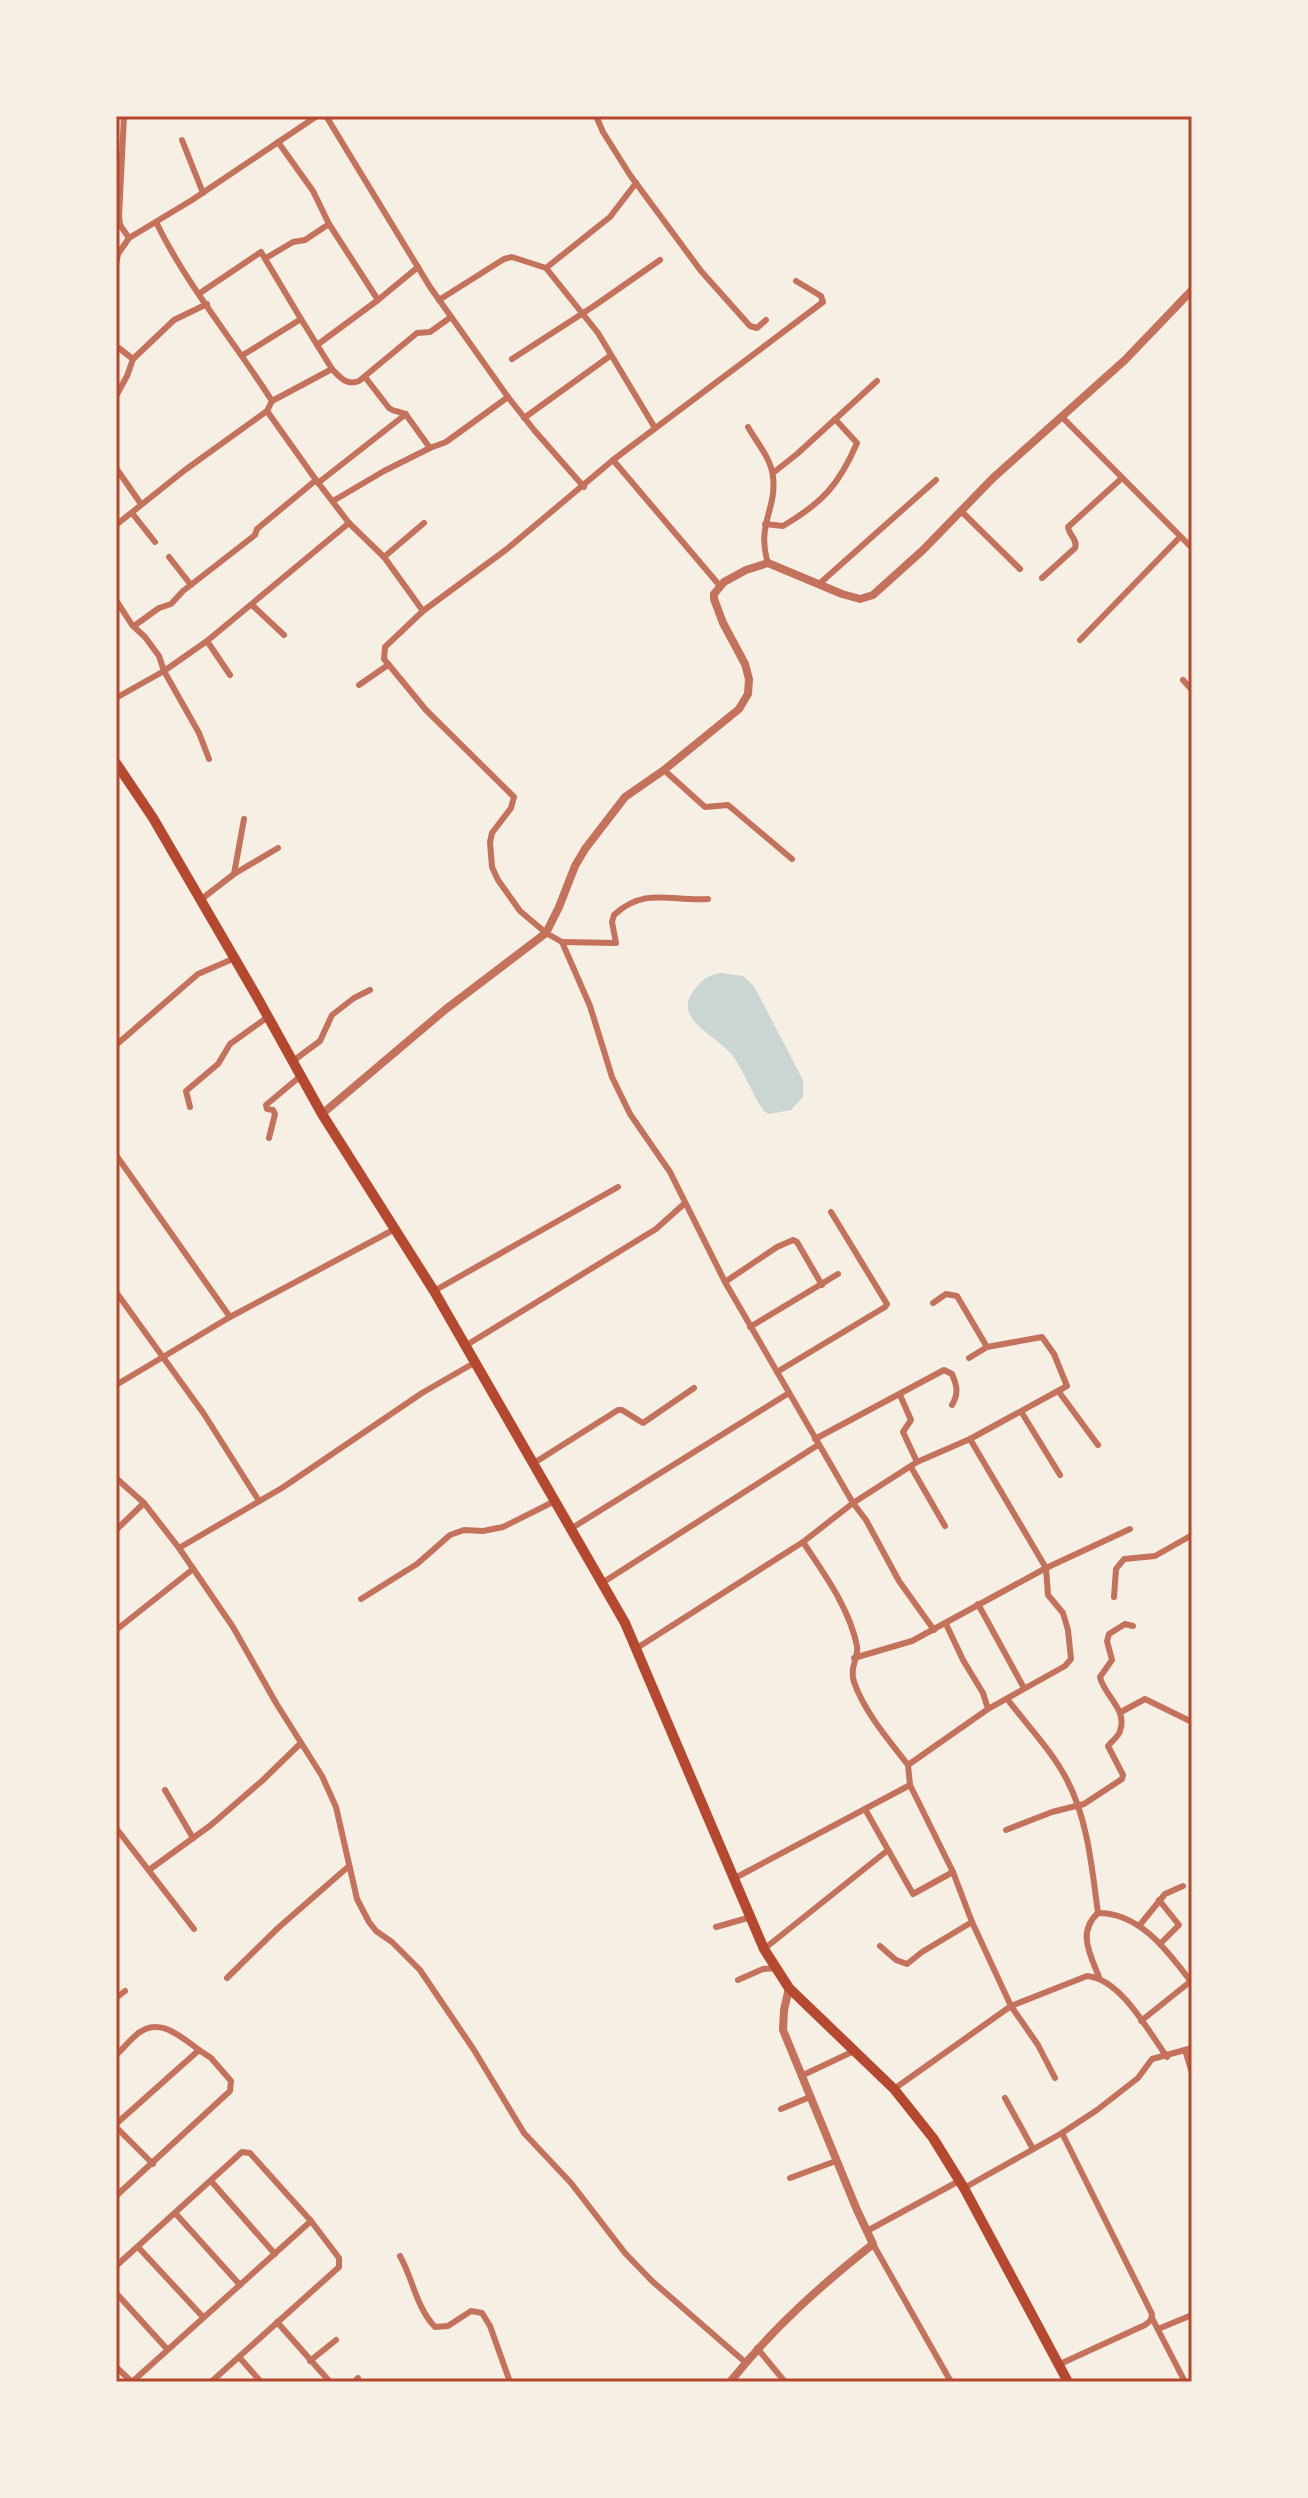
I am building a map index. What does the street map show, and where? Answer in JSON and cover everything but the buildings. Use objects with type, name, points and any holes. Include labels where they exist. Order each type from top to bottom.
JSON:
[{"type":"main road","points":[[116,763],[153,818],[322,1114],[434,1291],[572,1528],[637,1648],[764,1949],[789,1988],[894,2089],[933,2138],[962,2185],[1068,2382]]},
{"type":"street","points":[[124,116],[119,216],[120,225],[129,238]]},
{"type":"street","points":[[116,264],[118,254],[129,238],[203,193],[317,116]]},
{"type":"street","points":[[326,116],[439,300],[524,418],[584,487]]},
{"type":"street","points":[[596,116],[614,151],[701,271],[750,326],[757,328],[766,320]]},
{"type":"street","points":[[182,140],[203,193]]},
{"type":"street","points":[[278,142],[313,191],[329,224],[378,300]]},
{"type":"street","points":[[546,268],[610,217],[636,183]]},
{"type":"street","points":[[156,222],[173,257],[272,401]]},
{"type":"street","points":[[266,258],[293,242],[302,242],[329,224]]},
{"type":"street","points":[[200,293],[261,252],[332,369],[349,383],[365,377],[417,333],[430,332],[451,317]]},
{"type":"street","points":[[439,300],[504,259],[512,257],[546,268],[598,333],[655,428]]},
{"type":"street","points":[[512,359],[660,260]]},
{"type":"street","points":[[317,345],[418,267]]},
{"type":"street","points":[[708,899],[639,898],[614,915],[612,922],[616,943],[562,942],[546,933],[520,911],[492,867],[492,833],[511,808],[514,797],[455,741],[388,665],[384,659],[385,647],[423,611],[507,549],[613,460],[823,302],[821,296],[796,281]]},
{"type":"street","points":[[322,1114],[446,1009],[546,933],[575,866],[596,832],[625,797],[664,770],[739,709],[748,694],[748,673],[714,599],[720,586],[746,570],[768,563],[842,594],[866,599],[888,583],[993,478],[1125,360],[1192,290]]},
{"type":"street","points":[[116,396],[133,359],[174,320],[207,304]]},
{"type":"street","points":[[243,355],[301,319]]},
{"type":"street","points":[[116,346],[133,359]]},
{"type":"street","points":[[524,418],[610,356]]},
{"type":"street","points":[[116,525],[267,411],[272,401],[332,369]]},
{"type":"street","points":[[365,377],[389,408],[406,414],[430,448]]},
{"type":"street","points":[[773,473],[877,381]]},
{"type":"street","points":[[333,501],[384,471],[446,442],[508,397]]},
{"type":"street","points":[[267,411],[317,482],[349,523],[384,557],[423,611]]},
{"type":"street","points":[[134,626],[159,608],[171,604],[255,535],[257,529],[406,414]]},
{"type":"street","points":[[1062,417],[1192,548]]},
{"type":"street","points":[[765,524],[783,526],[831,491],[857,443],[835,419]]},
{"type":"street","points":[[748,427],[773,473],[774,489],[763,547],[768,563]]},
{"type":"street","points":[[613,460],[720,586]]},
{"type":"street","points":[[116,468],[141,504]]},
{"type":"street","points":[[1042,578],[1075,548],[1075,542],[1068,532],[1074,519],[1122,478]]},
{"type":"street","points":[[819,584],[936,480]]},
{"type":"street","points":[[961,511],[1020,569]]},
{"type":"street","points":[[132,513],[155,542]]},
{"type":"street","points":[[116,698],[164,671],[207,641],[349,523]]},
{"type":"street","points":[[384,557],[424,523]]},
{"type":"street","points":[[1080,640],[1180,537]]},
{"type":"street","points":[[169,557],[191,585]]},
{"type":"street","points":[[116,600],[159,656],[209,759]]},
{"type":"street","points":[[252,605],[284,635]]},
{"type":"street","points":[[207,641],[230,675]]},
{"type":"street","points":[[359,685],[388,665]]},
{"type":"street","points":[[1183,680],[1192,690]]},
{"type":"street","points":[[664,770],[705,807],[728,805],[792,859]]},
{"type":"street","points":[[234,874],[244,819]]},
{"type":"street","points":[[199,901],[234,874],[278,848]]},
{"type":"street","points":[[562,942],[590,1006],[612,1077],[630,1114],[670,1172],[725,1282],[817,1442],[866,1520],[899,1581],[934,1630]]},
{"type":"street","points":[[116,1045],[198,974],[235,958]]},
{"type":"street","points":[[292,1061],[320,1041],[327,1022],[338,1009],[370,990]]},
{"type":"street","points":[[190,1107],[186,1091],[218,1064],[230,1044],[265,1019],[271,1022]]},
{"type":"street","points":[[269,1138],[275,1114],[266,1105],[297,1079],[304,1081]]},
{"type":"street","points":[[116,1155],[230,1317]]},
{"type":"street","points":[[434,1291],[618,1187]]},
{"type":"street","points":[[465,1346],[656,1229],[685,1203]]},
{"type":"street","points":[[777,1372],[887,1304],[831,1212]]},
{"type":"street","points":[[116,1385],[230,1317],[395,1229]]},
{"type":"street","points":[[725,1282],[777,1247],[793,1240],[822,1285]]},
{"type":"street","points":[[750,1327],[838,1274]]},
{"type":"street","points":[[116,1292],[209,1421],[259,1501]]},
{"type":"street","points":[[933,1303],[946,1294],[957,1296],[987,1347]]},
{"type":"street","points":[[637,1648],[803,1542],[853,1503],[914,1464],[1022,1413],[1067,1386],[1054,1354],[1042,1337],[987,1347],[969,1358]]},
{"type":"street","points":[[179,1548],[259,1501],[422,1393],[474,1363]]},
{"type":"street","points":[[602,1583],[817,1442],[944,1370],[949,1370],[957,1387],[957,1396],[952,1405]]},
{"type":"street","points":[[534,1463],[618,1410],[643,1423],[694,1388]]},
{"type":"street","points":[[1059,1392],[1098,1445]]},
{"type":"street","points":[[572,1528],[789,1393]]},
{"type":"street","points":[[900,1395],[911,1420],[903,1432],[914,1464],[945,1526]]},
{"type":"street","points":[[1022,1413],[1060,1475]]},
{"type":"street","points":[[908,1765],[988,1709],[1050,1675],[1071,1659],[1063,1613],[1048,1595],[1046,1568],[970,1439]]},
{"type":"street","points":[[116,1478],[144,1503],[179,1548],[233,1627],[331,1792],[345,1838],[357,1899],[376,1931],[420,1970],[474,2050],[524,2133],[571,2183],[625,2253],[745,2362]]},
{"type":"street","points":[[361,1599],[417,1564],[450,1535],[466,1530],[503,1527],[555,1501]]},
{"type":"street","points":[[116,1530],[144,1503]]},
{"type":"street","points":[[854,1658],[912,1641],[1046,1568],[1130,1529]]},
{"type":"street","points":[[1114,1597],[1116,1569],[1124,1559],[1155,1556],[1192,1535]]},
{"type":"street","points":[[803,1542],[834,1589],[846,1614],[857,1646],[852,1670],[862,1699],[908,1765],[910,1785],[953,1872],[972,1922],[1011,2006],[1038,2045],[1055,2078]]},
{"type":"street","points":[[116,1630],[193,1569]]},
{"type":"street","points":[[978,1604],[1024,1688]]},
{"type":"street","points":[[946,1624],[983,1693],[988,1709]]},
{"type":"street","points":[[1006,1830],[1041,1815],[1078,1806],[1103,1793],[1123,1777],[1108,1746],[1121,1731],[1121,1712],[1100,1677],[1112,1660],[1107,1641],[1109,1634],[1125,1624],[1133,1626]]},
{"type":"street","points":[[1121,1712],[1145,1699],[1192,1721]]},
{"type":"street","points":[[1008,1700],[1067,1779],[1085,1834],[1098,1913]]},
{"type":"street","points":[[149,1870],[253,1789],[301,1743]]},
{"type":"street","points":[[735,1878],[910,1785]]},
{"type":"street","points":[[165,1790],[193,1838]]},
{"type":"street","points":[[865,1809],[913,1894],[953,1872]]},
{"type":"street","points":[[116,1828],[194,1929]]},
{"type":"street","points":[[764,1949],[888,1850]]},
{"type":"street","points":[[227,1978],[349,1866]]},
{"type":"street","points":[[1139,1926],[1165,1894],[1183,1886]]},
{"type":"street","points":[[1159,1900],[1179,1925],[1161,1943]]},
{"type":"street","points":[[1098,1913],[1122,1916],[1139,1926],[1161,1943],[1191,1982],[1141,2021]]},
{"type":"street","points":[[1098,1913],[1086,1929],[1086,1942],[1099,1977]]},
{"type":"street","points":[[716,1927],[751,1917]]},
{"type":"street","points":[[880,1946],[899,1963],[907,1964],[972,1922]]},
{"type":"street","points":[[738,1980],[763,1969],[776,1968]]},
{"type":"street","points":[[894,2089],[1011,2006],[1087,1976],[1099,1977],[1114,1987],[1131,2005],[1167,2057]]},
{"type":"street","points":[[789,1988],[783,2030],[801,2076],[873,2244],[951,2382]]},
{"type":"street","points":[[116,1998],[125,1991]]},
{"type":"street","points":[[116,2055],[137,2034],[150,2025],[157,2025],[181,2037],[217,2064],[232,2086],[116,2196]]},
{"type":"street","points":[[867,2231],[1062,2133],[1138,2078],[1152,2059],[1189,2049],[1192,2073]]},
{"type":"street","points":[[153,2164],[116,2125],[199,2050]]},
{"type":"street","points":[[801,2076],[854,2051]]},
{"type":"street","points":[[781,2109],[810,2097]]},
{"type":"street","points":[[1005,2098],[1033,2149]]},
{"type":"street","points":[[1062,2133],[1185,2382]]},
{"type":"street","points":[[116,2266],[242,2152],[247,2151],[311,2221],[339,2258],[339,2267],[211,2382]]},
{"type":"street","points":[[790,2178],[836,2161]]},
{"type":"street","points":[[211,2181],[275,2254]]},
{"type":"street","points":[[176,2214],[240,2285]]},
{"type":"street","points":[[116,2367],[132,2382],[311,2221]]},
{"type":"street","points":[[730,2382],[757,2347],[807,2298],[873,2244]]},
{"type":"street","points":[[138,2247],[203,2317]]},
{"type":"street","points":[[400,2256],[409,2272],[418,2301],[435,2327],[448,2326],[471,2311],[482,2313],[490,2326],[510,2382]]},
{"type":"street","points":[[116,2293],[167,2349]]},
{"type":"street","points":[[1158,2329],[1192,2315]]},
{"type":"street","points":[[1060,2364],[1145,2325],[1152,2318]]},
{"type":"street","points":[[277,2322],[330,2382]]},
{"type":"street","points":[[310,2361],[336,2340]]},
{"type":"street","points":[[757,2347],[785,2382]]},
{"type":"street","points":[[239,2357],[261,2382]]},
{"type":"shaded area","points":[[721,973],[743,976],[754,986],[803,1080],[803,1097],[791,1110],[769,1114],[764,1111],[733,1056],[692,1018],[688,1009],[695,989],[706,978]]}]
